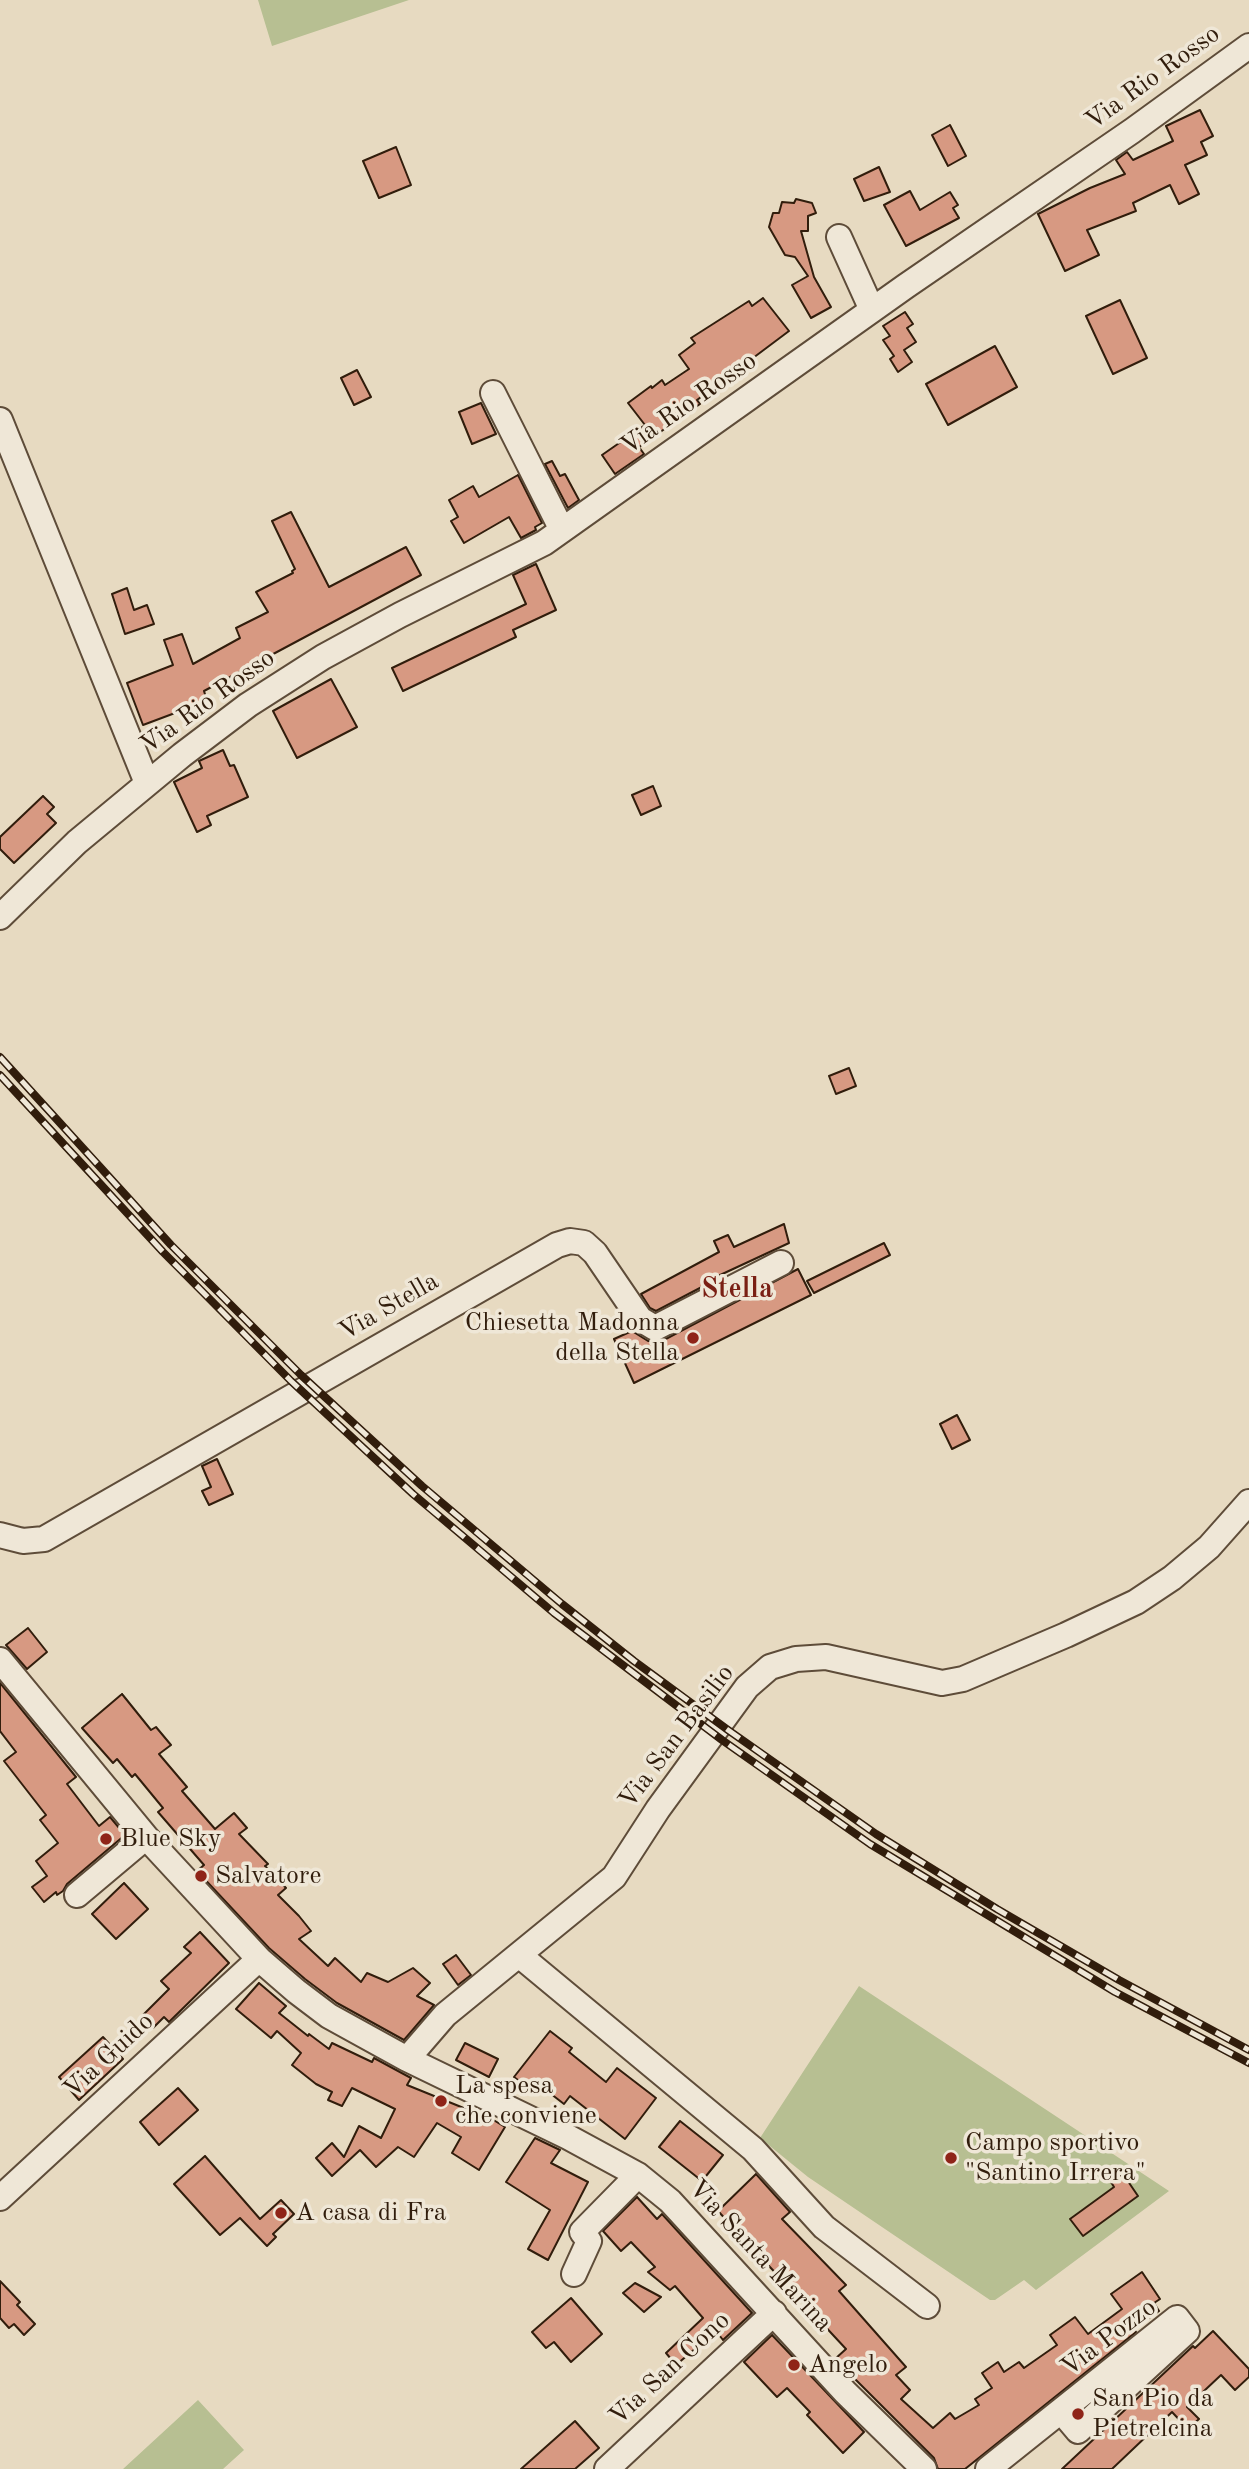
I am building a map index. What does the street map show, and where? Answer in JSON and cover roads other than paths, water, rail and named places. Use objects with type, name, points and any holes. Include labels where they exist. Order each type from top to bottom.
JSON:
[{"type":"street","name":"Via Rio Rosso","points":[[0,917],[77,842],[147,783],[248,705],[323,657],[544,543],[1249,46]]},
{"type":"street","points":[[839,237],[872,310]]},
{"type":"street","points":[[493,393],[562,530]]},
{"type":"street","name":"Via Rio Rosso","points":[[0,420],[147,783]]},
{"type":"street","name":"Via Stella","points":[[0,1535],[23,1541],[44,1539],[556,1245],[570,1241],[584,1243],[595,1253],[640,1319],[655,1328],[781,1263]]},
{"type":"street","name":"Via San Basilio","points":[[407,2059],[445,2015],[614,1877],[657,1809],[747,1687],[770,1667],[796,1659],[826,1657],[942,1683],[963,1679],[1136,1602],[1172,1578],[1209,1547],[1249,1502]]},
{"type":"street","name":"Via Santa Marina","points":[[0,1660],[146,1838],[259,1959],[329,2016],[407,2059],[568,2137],[638,2175],[670,2201],[845,2392],[924,2469]]},
{"type":"street","points":[[78,1895],[146,1838]]},
{"type":"street","points":[[519,1955],[753,2149],[824,2227],[927,2306]]},
{"type":"street","name":"Via Guido","points":[[0,2198],[259,1959]]},
{"type":"street","points":[[574,2274],[589,2241],[582,2232],[638,2175]]},
{"type":"street","name":"Via San Cono","points":[[607,2469],[774,2313]]},
{"type":"street","name":"Via Pozzo","points":[[988,2469],[1177,2318],[1187,2331],[1079,2431],[1062,2412]]},
{"type":"railway","points":[[0,1057],[171,1245],[301,1375],[422,1486],[562,1604],[728,1730],[876,1834],[1119,1980],[1249,2050]]},
{"type":"railway","points":[[0,1075],[163,1252],[291,1381],[413,1494],[554,1613],[722,1740],[870,1844],[1115,1992],[1249,2063]]},
{"type":"place","name":"Chiesetta Madonna della Stella","points":[[693,1338]]},
{"type":"place","name":"Blue Sky","points":[[106,1839]]},
{"type":"place","name":"Salvatore","points":[[201,1876]]},
{"type":"place","name":"La spesa che conviene","points":[[441,2101]]},
{"type":"place","name":"Campo sportivo \"Santino Irrera\"","points":[[951,2158]]},
{"type":"place","name":"A casa di Fra","points":[[281,2213]]},
{"type":"place","name":"Angelo","points":[[794,2365]]},
{"type":"place","name":"San Pio da Pietrelcina","points":[[1078,2414]]},
{"type":"district","name":"Stella","points":[[737,1290]]}]
